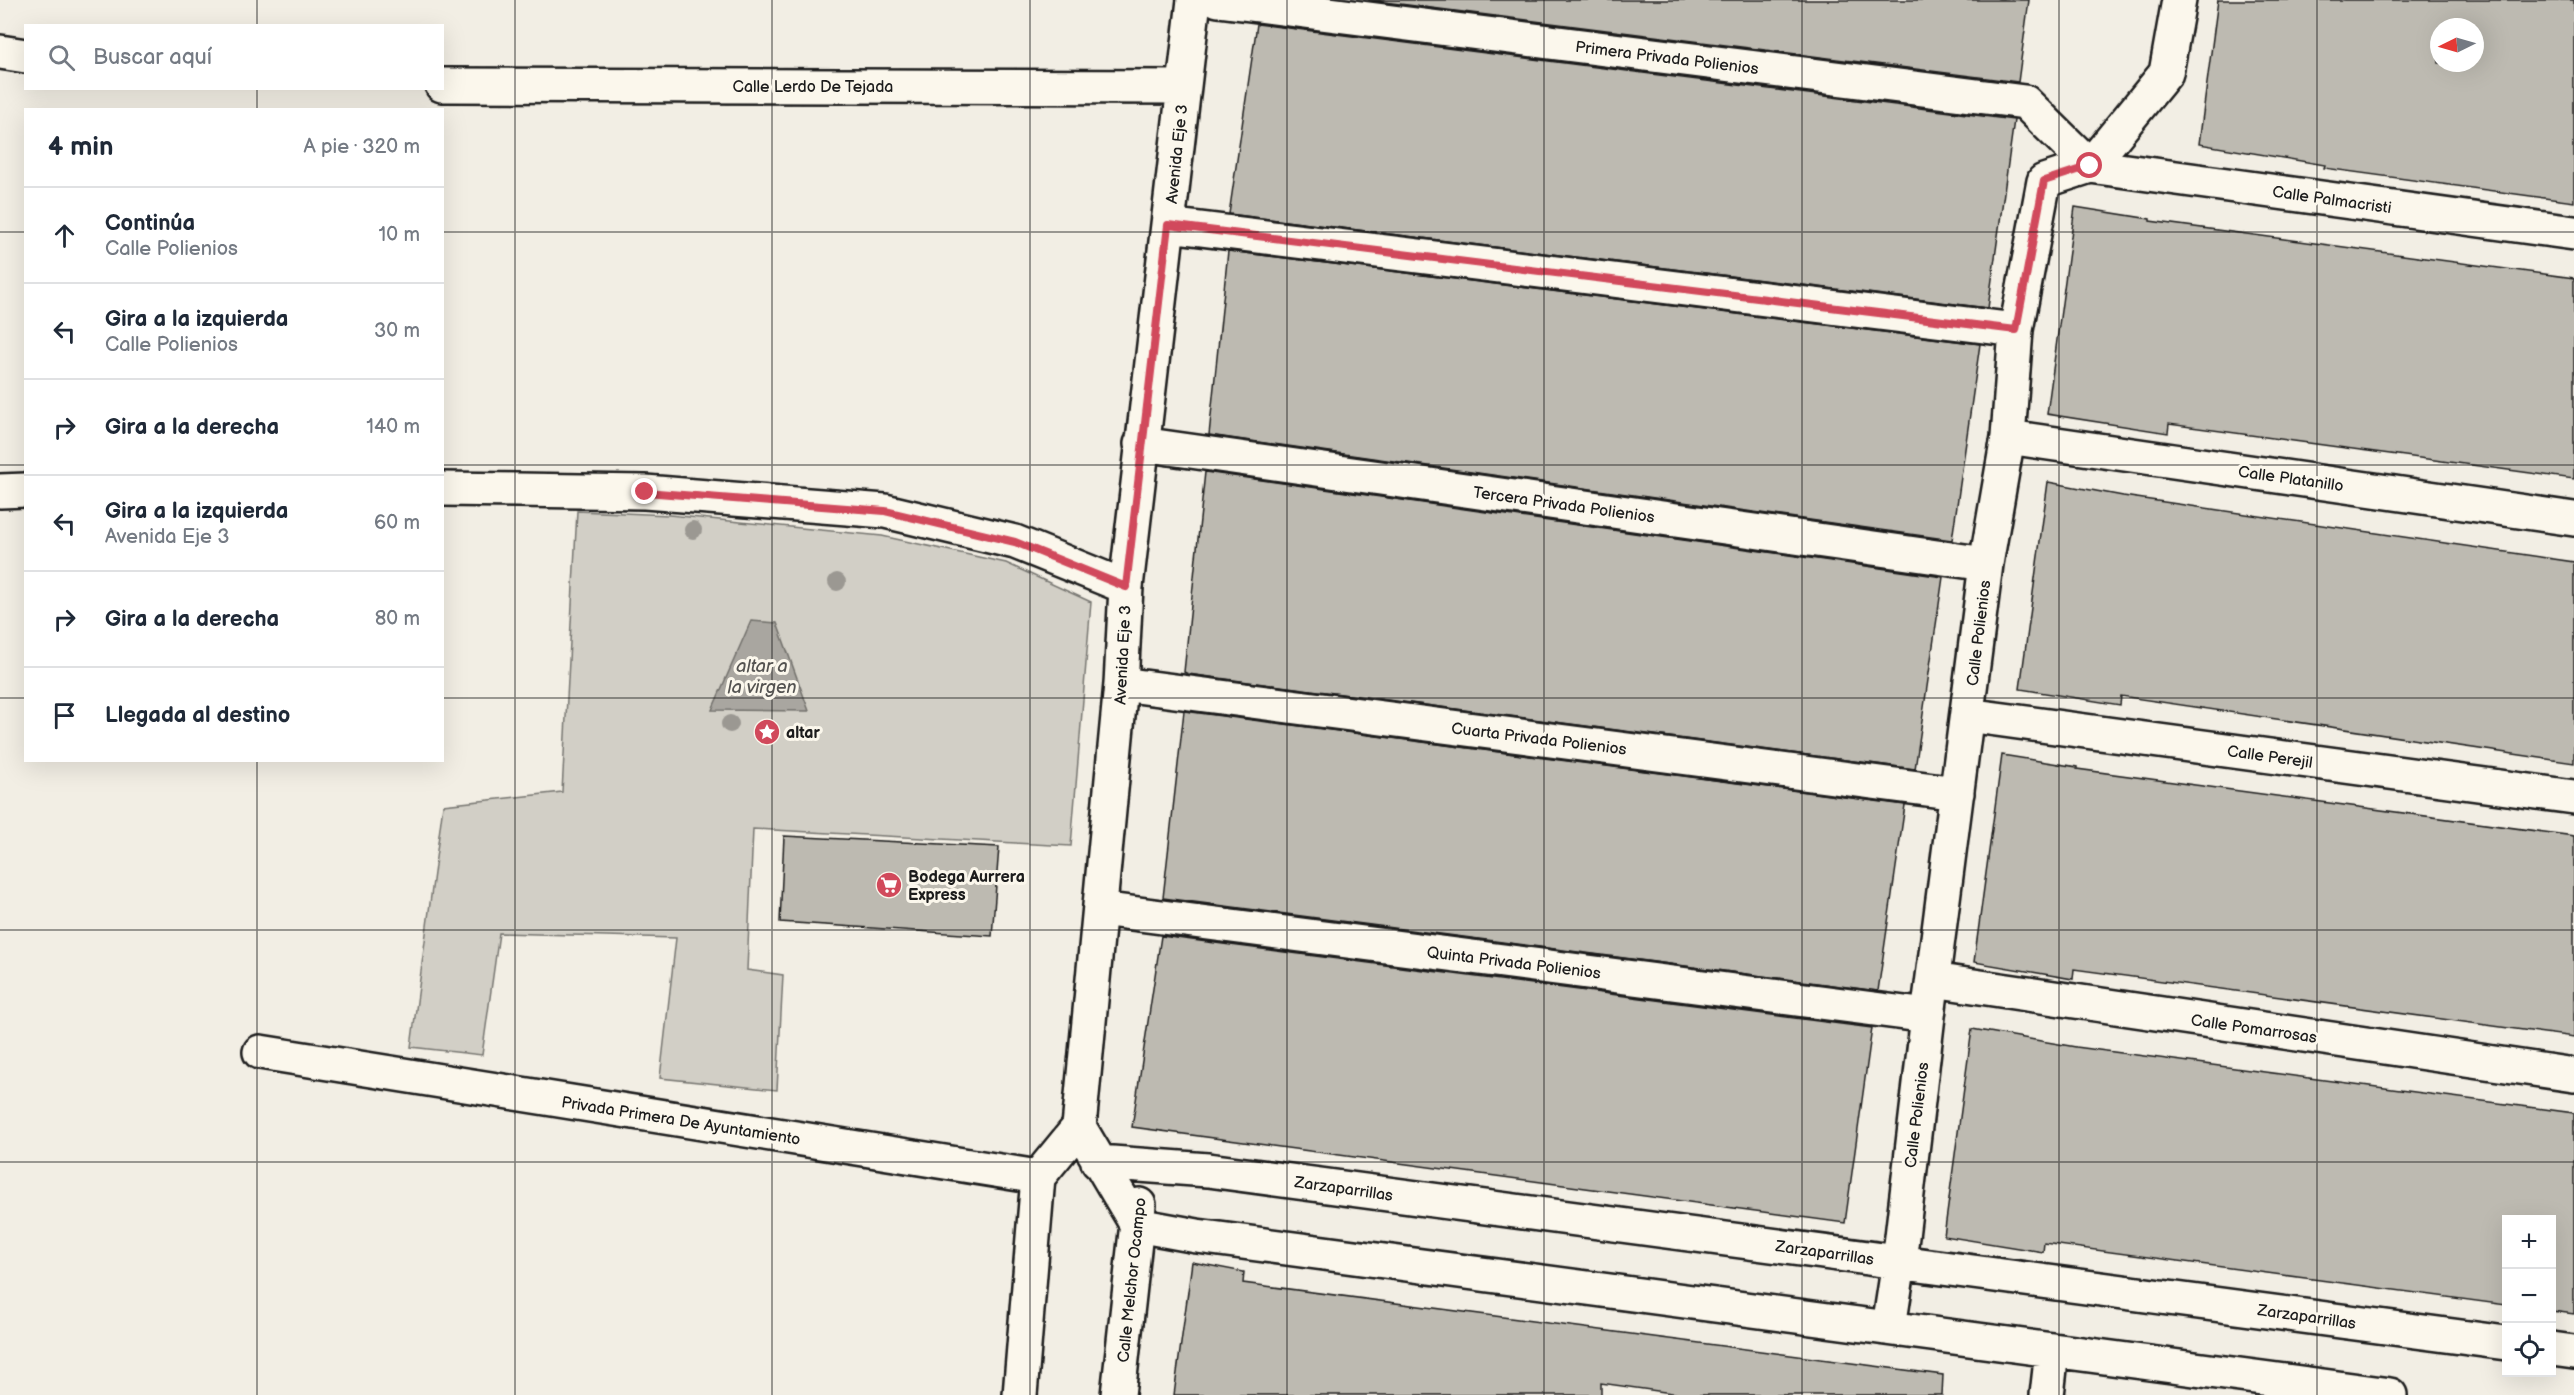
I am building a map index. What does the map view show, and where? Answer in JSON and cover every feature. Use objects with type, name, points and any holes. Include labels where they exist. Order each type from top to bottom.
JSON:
[{"type":"street","name":"Avenida Eje 3","points":[[1079,1127],[1121,684],[1126,587],[1194,0]]},
{"type":"street","name":"Primera Privada Polienios","points":[[1218,0],[2025,102],[2090,166]]},
{"type":"street","points":[[2090,166],[2166,73],[2179,0]]},
{"type":"street","points":[[0,52],[24,56]]},
{"type":"street","name":"Calle Lerdo De Tejada","points":[[444,85],[1184,87]]},
{"type":"street","name":"Calle Palmacristi","points":[[2090,166],[2574,233]]},
{"type":"street","name":"Calle Polienios","points":[[1889,1328],[1986,564],[2008,436],[2016,330],[2044,181],[2090,166]]},
{"type":"street","points":[[1168,225],[2016,330]]},
{"type":"street","name":"Calle Platanillo","points":[[2008,436],[2574,519]]},
{"type":"street","name":"Tercera Privada Polienios","points":[[1141,444],[1986,564]]},
{"type":"street","points":[[444,489],[645,492],[885,511],[1015,542],[1126,587]]},
{"type":"street","points":[[0,491],[24,490]]},
{"type":"street","name":"Cuarta Privada Polienios","points":[[1121,684],[1957,793]]},
{"type":"street","name":"Calle Perejil","points":[[1967,715],[2574,797]]},
{"type":"street","name":"Quinta Privada Polienios","points":[[1100,909],[1928,1016]]},
{"type":"street","name":"Calle Pomarrosas","points":[[1933,980],[2574,1075]]},
{"type":"street","name":"Privada Primera De Ayuntamiento","points":[[260,1052],[1038,1177]]},
{"type":"street","points":[[1020,1395],[1038,1177],[1079,1127],[1137,1225],[1197,1236],[2390,1395]]},
{"type":"street","points":[[1098,1162],[1144,1164]]},
{"type":"street","name":"Zarzaparrillas","points":[[1144,1164],[1208,1170],[2502,1342]]},
{"type":"street","name":"Calle Melchor Ocampo","points":[[1118,1395],[1144,1164]]},
{"type":"street","points":[[2556,1350],[2574,1352]]},
{"type":"street","points":[[2047,1395],[2052,1351]]},
{"type":"shaded area","points":[[577,511],[669,515],[882,536],[1006,563],[1091,602],[1071,846],[753,829],[747,970],[783,975],[777,1090],[660,1078],[676,938],[499,933],[482,1055],[411,1047],[443,805],[562,792]]},
{"type":"water","name":"altar a la virgen","points":[[751,621],[777,623],[809,711],[712,710]]},
{"type":"building","points":[[1368,0],[2029,0],[2018,82]]},
{"type":"building","points":[[2218,0],[2574,0],[2574,202],[2324,168],[2325,165],[2199,144]]},
{"type":"building","points":[[1257,24],[2014,120],[1988,308],[1229,214]]},
{"type":"building","points":[[2075,207],[2150,219],[2150,221],[2574,278],[2574,479],[2169,424],[2168,433],[2047,414]]},
{"type":"building","points":[[1228,251],[1980,344],[1952,540],[1209,435]]},
{"type":"building","points":[[1205,472],[1943,577],[1915,769],[1188,674],[1184,672]]},
{"type":"building","points":[[2048,482],[2123,496],[2574,562],[2574,763],[2121,696],[2120,705],[2020,689]]},
{"type":"building","points":[[1184,711],[1905,805],[1878,991],[1163,898]]},
{"type":"building","points":[[2002,755],[2077,767],[2077,769],[2574,836],[2574,1037],[2074,969],[2073,979],[1974,962]]},
{"type":"building","name":"Bodega Aurrera Express","points":[[784,836],[999,847],[992,936],[780,922]]},
{"type":"building","points":[[1161,936],[1872,1028],[1845,1223],[1132,1127]]},
{"type":"building","points":[[1972,1029],[2076,1047],[2574,1113],[2574,1314],[2556,1312],[2556,1215],[2502,1215],[2502,1304],[2044,1243],[2043,1252],[1944,1236]]},
{"type":"building","points":[[1192,1262],[1244,1272],[1243,1283],[1943,1375],[1942,1395],[1686,1395],[1601,1383],[1601,1395],[1174,1395]]},
{"type":"place","name":"altar","points":[[767,732]]},
{"type":"place","name":"Bodega Aurrera Express","points":[[889,885]]},
{"type":"route","points":[[645,492],[885,511],[1015,542],[1126,587],[1168,225],[2016,330],[2044,181],[2090,166]]}]
